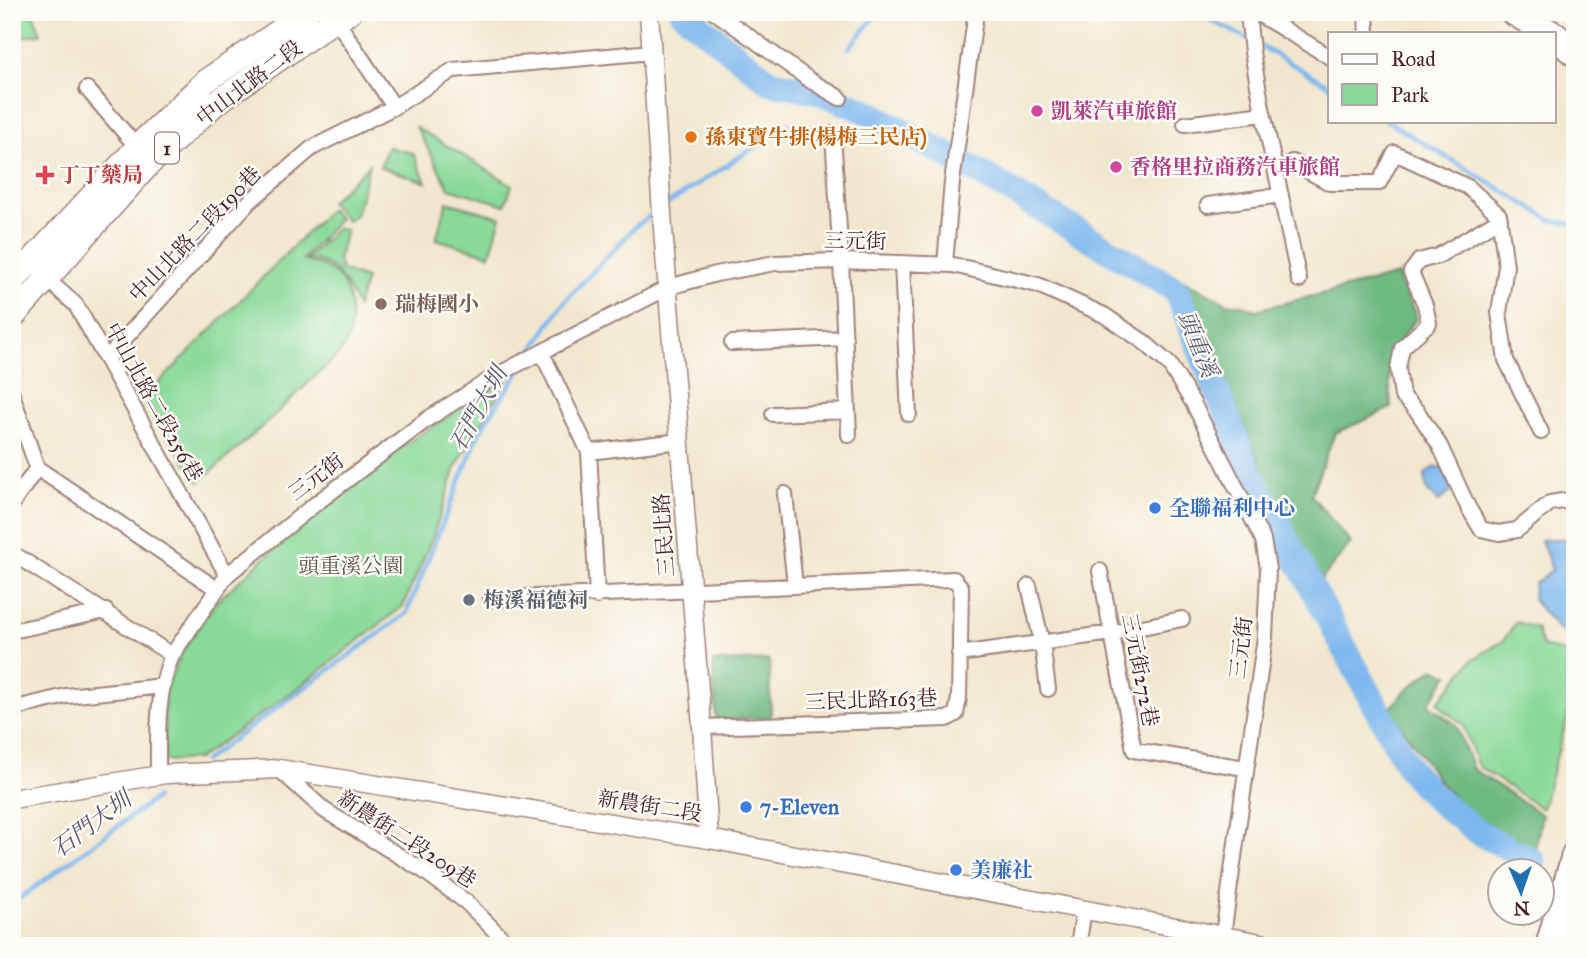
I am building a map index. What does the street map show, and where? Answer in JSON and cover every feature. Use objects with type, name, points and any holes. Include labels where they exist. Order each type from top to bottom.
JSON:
[{"type":"highway","points":[[1514,12],[1549,32]]},
{"type":"highway","points":[[1556,37],[1575,53]]},
{"type":"highway","points":[[1549,946],[1575,855]]},
{"type":"main road","name":"中山北路二段","points":[[12,282],[137,147],[206,81],[307,12]]},
{"type":"main road","name":"中山北路二段","points":[[12,318],[148,165],[216,103],[339,15]]},
{"type":"street","points":[[649,12],[652,52]]},
{"type":"street","points":[[716,12],[825,91],[840,98]]},
{"type":"street","points":[[945,264],[952,182],[976,12]]},
{"type":"street","points":[[1366,12],[1367,32]]},
{"type":"street","points":[[339,15],[394,107]]},
{"type":"street","points":[[1299,280],[1252,52],[1251,16],[1328,56]]},
{"type":"street","name":"中山北路二段190巷","points":[[106,359],[248,203],[312,148],[394,107],[453,70],[652,52]]},
{"type":"street","name":"三民北路","points":[[652,52],[709,839]]},
{"type":"street","points":[[87,89],[137,147]]},
{"type":"street","points":[[1185,124],[1264,114]]},
{"type":"street","points":[[833,134],[849,435]]},
{"type":"street","points":[[1292,162],[1329,183],[1379,183],[1395,153],[1468,187],[1499,215],[1506,266],[1499,313],[1506,360],[1541,432]]},
{"type":"street","points":[[1208,205],[1281,195]]},
{"type":"street","points":[[1500,219],[1438,256],[1419,261],[1411,272],[1425,305],[1429,323],[1402,348],[1398,368],[1402,396],[1417,411],[1440,446],[1481,529],[1499,533],[1517,530],[1550,503],[1575,499]]},
{"type":"street","name":"三元街","points":[[158,776],[158,711],[172,655],[227,575],[429,418],[497,375],[669,287],[716,274],[775,263],[841,261],[945,264],[1038,285],[1104,315],[1144,342],[1169,364],[1193,403],[1263,540],[1268,569],[1265,637],[1223,935]]},
{"type":"street","name":"中山北路二段256巷","points":[[29,262],[76,305],[227,575]]},
{"type":"street","points":[[902,263],[909,414]]},
{"type":"street","points":[[732,342],[845,338]]},
{"type":"street","points":[[538,355],[589,452],[597,596]]},
{"type":"street","points":[[12,394],[37,468],[217,589]]},
{"type":"street","points":[[773,414],[848,411]]},
{"type":"street","points":[[589,452],[680,441]]},
{"type":"street","points":[[12,504],[37,468]]},
{"type":"street","points":[[491,599],[795,585],[785,494]]},
{"type":"street","points":[[12,553],[172,655]]},
{"type":"street","name":"三元街272巷","points":[[1100,571],[1134,750],[1245,768]]},
{"type":"street","name":"三民北路163巷","points":[[702,727],[947,719],[956,714],[961,587],[954,579],[795,585]]},
{"type":"street","points":[[1029,586],[1042,643],[1048,689]]},
{"type":"street","points":[[12,631],[106,611]]},
{"type":"street","points":[[959,654],[1112,633],[1182,619]]},
{"type":"street","points":[[12,709],[66,696],[163,686]]},
{"type":"street","name":"新農街二段","points":[[12,799],[158,776],[279,769],[709,839],[1277,946]]},
{"type":"street","name":"新農街二段209巷","points":[[279,769],[324,810],[424,871],[466,902],[510,946]]},
{"type":"street","points":[[1078,946],[1084,910]]},
{"type":"green space","points":[[12,12],[33,12],[41,34],[12,38]]},
{"type":"green space","points":[[416,127],[512,185],[505,205],[449,188]]},
{"type":"green space","points":[[387,147],[413,153],[426,182],[380,167]]},
{"type":"green space","points":[[369,165],[356,215],[347,221],[330,202]]},
{"type":"green space","points":[[447,202],[501,217],[490,255],[436,239]]},
{"type":"green space","points":[[330,209],[339,219],[302,260],[329,270],[344,285],[351,314],[346,343],[330,363],[199,482],[143,399]]},
{"type":"green space","points":[[337,228],[346,230],[338,260],[341,270],[366,279],[357,307],[339,274],[325,264],[306,259]]},
{"type":"green space","points":[[1398,275],[1417,318],[1400,341],[1392,360],[1391,408],[1335,433],[1311,495],[1351,543],[1321,580],[1271,488],[1181,279],[1227,303],[1256,310]]},
{"type":"green space","name":"頭重溪公園","points":[[508,378],[457,465],[432,539],[403,606],[298,688],[198,759],[165,761],[164,692],[183,650],[216,602],[306,520],[387,456]]},
{"type":"green space","points":[[1516,622],[1536,628],[1542,646],[1575,656],[1575,690],[1542,809],[1478,766],[1463,724],[1445,711],[1438,702],[1472,660],[1503,641]]},
{"type":"green space","points":[[769,660],[771,717],[716,720],[713,662]]},
{"type":"green space","points":[[1434,668],[1449,675],[1428,704],[1456,725],[1473,769],[1542,815],[1535,850],[1472,816],[1438,780],[1390,709],[1405,691]]},
{"type":"water","points":[[1443,467],[1452,491],[1438,502],[1427,490],[1425,474],[1433,468]]},
{"type":"water","points":[[1575,538],[1575,634],[1560,631],[1533,600],[1534,584],[1552,570],[1541,540]]},
{"type":"waterway","name":"頭重溪","points":[[682,12],[770,82],[817,91],[866,111],[989,178],[1176,290],[1247,466],[1410,770],[1436,799],[1479,833],[1523,856]]},
{"type":"waterway","name":"石門大圳","points":[[849,48],[879,12]]},
{"type":"waterway","name":"石門大圳","points":[[1195,12],[1248,39]]},
{"type":"waterway","name":"石門大圳","points":[[1255,43],[1328,85]]},
{"type":"waterway","name":"石門大圳","points":[[1389,122],[1553,221],[1575,224]]},
{"type":"waterway","name":"石門大圳","points":[[666,205],[789,124]]},
{"type":"waterway","name":"石門大圳","points":[[532,351],[563,303],[636,226],[656,212]]},
{"type":"waterway","name":"石門大圳","points":[[204,761],[406,614],[480,431],[522,367]]},
{"type":"waterway","name":"石門大圳","points":[[12,904],[156,798]]},
{"type":"place","name":"凱萊汽車旅館","points":[[1037,111]]},
{"type":"place","name":"孫東寶牛排(楊梅三民店)","points":[[691,137]]},
{"type":"place","name":"香格里拉商務汽車旅館","points":[[1116,167]]},
{"type":"place","name":"丁丁藥局","points":[[45,175]]},
{"type":"place","name":"瑞梅國小","points":[[381,304]]},
{"type":"place","name":"全聯福利中心","points":[[1155,508]]},
{"type":"place","name":"梅溪福德祠","points":[[469,600]]},
{"type":"place","name":"7-Eleven","points":[[746,807]]},
{"type":"place","name":"美廉社","points":[[956,870]]}]
